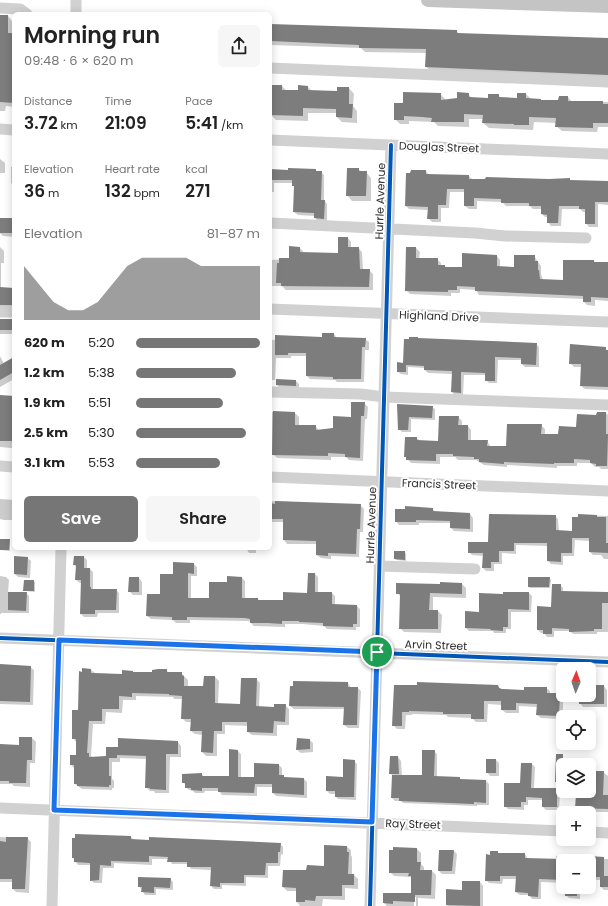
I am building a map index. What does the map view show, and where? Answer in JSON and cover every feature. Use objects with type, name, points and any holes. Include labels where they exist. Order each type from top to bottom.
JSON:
[{"type":"main road","points":[[428,0],[608,6]]},
{"type":"street","points":[[76,0],[76,12]]},
{"type":"street","points":[[0,8],[20,9],[24,12]]},
{"type":"street","points":[[272,68],[608,82]]},
{"type":"street","points":[[0,129],[12,130]]},
{"type":"street","name":"Douglas Street","points":[[272,140],[608,154]]},
{"type":"street","name":"Hurrle Avenue","points":[[370,906],[391,145]]},
{"type":"street","points":[[272,223],[389,228],[505,236],[586,238]]},
{"type":"street","name":"Highland Drive","points":[[272,309],[608,322]]},
{"type":"street","points":[[0,312],[12,312]]},
{"type":"street","points":[[272,392],[361,394],[384,397],[608,405]]},
{"type":"street","points":[[0,466],[12,467]]},
{"type":"street","name":"Francis Street","points":[[272,477],[608,491]]},
{"type":"street","points":[[52,906],[61,550]]},
{"type":"street","points":[[379,566],[475,569]]},
{"type":"street","name":"Arvin Street","points":[[0,638],[608,662]]},
{"type":"street","name":"Ray Street","points":[[0,808],[556,831]]},
{"type":"street","points":[[596,832],[608,833]]},
{"type":"building","points":[[0,15],[8,15],[8,33],[12,33],[12,103],[0,102]]},
{"type":"building","points":[[272,24],[457,30],[457,33],[608,38],[608,75],[425,67],[426,49],[359,48],[359,45],[272,41]]},
{"type":"building","points":[[272,85],[282,85],[282,90],[298,90],[298,85],[308,86],[308,90],[337,91],[337,87],[349,87],[349,104],[353,104],[352,118],[336,117],[336,109],[303,108],[303,116],[272,115]]},
{"type":"building","points":[[403,92],[441,93],[441,100],[457,98],[457,92],[469,93],[469,97],[488,98],[488,94],[499,94],[499,97],[517,98],[517,93],[526,93],[526,98],[541,100],[558,100],[559,96],[568,96],[568,101],[603,101],[603,104],[608,104],[608,123],[593,123],[593,128],[555,127],[556,118],[529,117],[529,125],[482,123],[483,115],[464,114],[464,122],[431,122],[432,118],[404,116],[404,120],[394,120],[394,103],[403,103]]},
{"type":"building","points":[[288,168],[316,169],[316,171],[322,171],[321,200],[325,200],[324,219],[314,218],[314,213],[293,212],[294,186],[292,186],[292,180],[272,180],[272,169],[288,170]]},
{"type":"building","points":[[347,168],[359,168],[359,171],[367,171],[366,196],[346,196]]},
{"type":"building","points":[[411,170],[426,170],[426,174],[469,175],[469,179],[485,179],[486,177],[549,179],[570,178],[570,180],[608,181],[608,202],[595,202],[595,224],[585,224],[585,209],[579,209],[579,206],[559,206],[558,223],[547,223],[547,215],[541,214],[541,206],[529,206],[529,203],[501,203],[501,199],[474,198],[474,206],[464,206],[464,189],[447,189],[446,205],[438,205],[438,219],[427,219],[428,207],[405,206],[406,173],[410,173]]},
{"type":"building","points":[[0,218],[12,218],[12,233],[0,233]]},
{"type":"building","points":[[338,237],[348,237],[348,247],[359,247],[360,269],[370,269],[369,287],[281,286],[281,283],[276,283],[277,263],[279,263],[279,258],[289,258],[289,246],[300,247],[300,252],[338,253]]},
{"type":"building","points":[[406,247],[416,247],[416,258],[438,258],[438,265],[445,265],[445,267],[462,267],[462,253],[497,255],[497,266],[514,267],[514,255],[535,255],[535,261],[538,261],[540,279],[563,280],[563,260],[594,260],[594,262],[608,262],[608,298],[591,297],[591,302],[583,302],[583,296],[475,291],[475,287],[457,286],[457,290],[448,290],[448,292],[405,291]]},
{"type":"building","points":[[0,287],[12,288],[12,305],[0,305]]},
{"type":"building","points":[[0,319],[12,319],[12,330],[0,330]]},
{"type":"building","points":[[322,333],[334,333],[334,337],[366,338],[365,347],[362,347],[361,379],[333,379],[333,377],[306,376],[306,353],[275,355],[275,335],[322,337]]},
{"type":"building","points":[[409,337],[537,343],[536,365],[521,364],[521,358],[495,357],[495,381],[485,381],[485,373],[461,372],[461,393],[451,392],[452,371],[424,370],[424,366],[406,365],[406,372],[397,372],[397,362],[403,363],[404,339],[409,339]]},
{"type":"building","points":[[570,344],[606,347],[606,350],[608,350],[608,387],[580,386],[581,364],[569,364]]},
{"type":"building","points":[[12,358],[12,373],[0,380],[0,365]]},
{"type":"building","points":[[276,379],[296,380],[296,386],[276,385]]},
{"type":"building","points":[[0,395],[12,396],[12,441],[0,441]]},
{"type":"building","points":[[351,402],[365,402],[364,416],[361,416],[360,458],[345,457],[345,454],[328,453],[328,456],[272,455],[273,411],[295,412],[295,425],[316,425],[316,430],[333,428],[333,416],[351,417]]},
{"type":"building","points":[[397,404],[433,406],[432,418],[409,417],[408,430],[398,430]]},
{"type":"building","points":[[597,412],[606,412],[606,434],[608,434],[607,466],[596,466],[596,464],[590,463],[590,460],[574,459],[574,463],[554,464],[504,462],[504,464],[479,462],[479,459],[474,459],[474,457],[453,456],[453,454],[436,454],[436,461],[406,460],[406,457],[404,457],[405,437],[417,437],[417,440],[438,441],[439,416],[459,416],[458,425],[468,425],[468,440],[488,440],[487,446],[506,446],[507,424],[542,424],[541,434],[558,434],[559,426],[576,427],[577,414],[596,415]]},
{"type":"building","points":[[275,501],[361,504],[360,529],[357,529],[356,554],[328,553],[328,556],[316,555],[316,541],[283,540],[283,519],[272,519],[272,503],[275,504]]},
{"type":"building","points":[[405,506],[433,508],[433,511],[470,513],[470,529],[450,528],[450,521],[416,520],[416,522],[395,522],[395,509],[405,509]]},
{"type":"building","points":[[489,514],[556,515],[556,530],[572,531],[572,517],[578,517],[578,514],[606,517],[606,543],[608,543],[608,553],[589,552],[589,538],[572,538],[572,553],[561,553],[561,562],[547,561],[547,543],[514,543],[514,551],[499,551],[499,562],[491,562],[491,568],[482,568],[483,553],[468,553],[468,542],[488,542]]},
{"type":"building","points":[[0,539],[10,539],[9,550],[0,550]]},
{"type":"building","points":[[394,551],[405,551],[405,560],[394,559]]},
{"type":"building","points":[[14,556],[28,557],[27,575],[14,574]]},
{"type":"building","points":[[74,556],[84,556],[84,568],[90,568],[91,589],[117,589],[116,610],[95,610],[95,614],[80,614],[81,580],[75,580],[76,565],[73,565]]},
{"type":"building","points":[[173,562],[194,563],[194,574],[188,573],[188,598],[209,598],[209,582],[227,582],[227,576],[242,577],[242,598],[258,598],[258,600],[283,600],[283,592],[307,593],[308,573],[315,573],[315,592],[332,592],[332,604],[357,605],[357,624],[353,624],[353,627],[323,626],[323,623],[299,621],[282,621],[282,624],[250,623],[250,619],[245,618],[187,617],[187,620],[172,620],[172,617],[146,616],[147,594],[160,594],[160,574],[173,574]]},
{"type":"building","points":[[129,577],[139,577],[139,592],[128,592]]},
{"type":"building","points":[[528,577],[550,577],[549,587],[528,587]]},
{"type":"building","points":[[24,580],[34,580],[34,591],[23,591]]},
{"type":"building","points":[[440,582],[462,583],[462,594],[430,593],[429,610],[438,610],[438,629],[399,629],[400,594],[396,594],[396,583],[440,584]]},
{"type":"building","points":[[552,584],[561,584],[561,591],[608,592],[608,603],[602,603],[602,629],[594,629],[594,631],[569,632],[569,629],[552,628],[552,634],[543,634],[543,630],[537,630],[537,606],[551,607]]},
{"type":"building","points":[[8,592],[27,592],[26,611],[8,610]]},
{"type":"building","points":[[503,592],[529,592],[529,610],[508,609],[508,627],[503,627],[503,631],[465,628],[465,611],[479,612],[479,593],[503,594]]},
{"type":"building","points":[[0,664],[31,666],[30,702],[0,701]]},
{"type":"building","points":[[82,668],[91,669],[91,673],[122,674],[122,670],[133,672],[152,672],[152,670],[167,669],[167,672],[182,672],[182,675],[184,676],[184,686],[203,686],[204,676],[215,676],[215,703],[240,704],[241,678],[257,678],[256,706],[274,707],[274,704],[286,704],[285,722],[274,721],[273,733],[247,732],[247,722],[222,722],[222,731],[214,731],[213,753],[201,752],[202,731],[190,731],[191,719],[181,719],[182,696],[169,694],[132,693],[132,697],[119,696],[119,709],[102,709],[102,721],[89,721],[87,753],[89,753],[89,757],[106,756],[106,747],[118,747],[118,738],[178,741],[178,754],[166,754],[166,790],[145,788],[146,756],[117,755],[117,758],[109,758],[109,776],[111,776],[111,785],[109,785],[109,787],[77,786],[77,784],[74,784],[74,765],[70,765],[70,755],[76,755],[76,739],[72,739],[72,710],[78,710],[79,671],[82,672]]},
{"type":"building","points":[[293,681],[348,682],[348,687],[358,687],[357,725],[343,725],[344,707],[289,706],[290,686],[293,686]]},
{"type":"building","points":[[417,682],[498,685],[499,688],[502,689],[524,690],[524,687],[547,687],[547,693],[556,693],[556,702],[560,702],[559,710],[556,710],[556,716],[536,715],[537,704],[516,703],[516,710],[501,710],[501,701],[484,701],[484,719],[471,719],[471,714],[443,714],[443,712],[409,711],[402,712],[402,726],[392,726],[394,685],[417,685]]},
{"type":"building","points":[[596,685],[604,685],[604,704],[579,704],[579,702],[596,702]]},
{"type":"building","points":[[19,737],[32,737],[32,760],[27,760],[26,783],[9,783],[9,781],[0,781],[0,744],[19,745]]},
{"type":"building","points":[[297,738],[310,739],[310,749],[296,750]]},
{"type":"building","points":[[229,749],[238,750],[238,777],[254,777],[254,763],[279,764],[279,775],[284,775],[284,777],[304,778],[304,795],[272,793],[272,784],[255,784],[254,793],[218,792],[218,788],[202,788],[202,791],[185,788],[185,783],[182,783],[182,774],[202,773],[202,776],[229,776]]},
{"type":"building","points":[[422,750],[435,750],[434,776],[486,780],[486,803],[474,802],[474,804],[399,801],[399,798],[391,798],[392,775],[422,775]]},
{"type":"building","points":[[556,754],[563,754],[563,758],[556,758],[555,782]]},
{"type":"building","points":[[390,756],[398,756],[399,774],[389,774]]},
{"type":"building","points":[[343,759],[355,760],[354,797],[335,797],[335,791],[326,791],[326,776],[343,777]]},
{"type":"building","points":[[486,759],[496,759],[496,773],[486,773]]},
{"type":"building","points":[[521,763],[532,763],[531,788],[556,788],[557,806],[542,807],[542,798],[526,797],[526,802],[521,802],[521,807],[504,807],[504,783],[520,783]]},
{"type":"building","points":[[596,771],[604,771],[603,795],[608,795],[608,809],[596,809],[596,806],[575,806],[576,798],[596,798]]},
{"type":"building","points":[[75,834],[131,836],[131,839],[149,840],[149,837],[281,843],[280,852],[278,852],[278,863],[266,863],[265,875],[244,875],[244,883],[220,883],[220,887],[210,886],[211,867],[187,867],[187,862],[167,862],[168,857],[149,856],[149,862],[111,861],[111,866],[100,865],[99,880],[90,881],[90,863],[74,862],[74,858],[72,858],[72,838],[75,838]]},
{"type":"building","points":[[6,837],[28,837],[25,889],[12,889],[12,879],[0,879],[0,841],[6,842]]},
{"type":"building","points":[[324,845],[347,846],[347,852],[349,852],[348,874],[354,874],[354,885],[342,885],[342,896],[316,896],[315,901],[305,900],[305,902],[296,902],[296,888],[282,887],[283,870],[306,870],[307,865],[324,866]]},
{"type":"building","points":[[393,847],[417,848],[417,862],[421,862],[420,870],[432,870],[431,895],[415,895],[415,902],[393,901],[393,904],[383,903],[383,893],[411,893],[411,876],[408,876],[409,873],[389,873],[389,850],[393,850]]},
{"type":"building","points":[[439,850],[454,850],[452,871],[438,871]]},
{"type":"building","points":[[490,851],[498,851],[498,853],[525,853],[525,858],[556,859],[556,880],[539,879],[538,897],[528,896],[528,893],[515,892],[516,876],[500,876],[500,881],[485,881],[486,854],[490,855]]},
{"type":"building","points":[[596,856],[604,857],[604,876],[608,876],[608,887],[600,887],[600,877],[596,877]]},
{"type":"building","points":[[138,877],[171,878],[170,888],[154,887],[154,893],[141,892],[142,887],[138,887]]},
{"type":"building","points":[[462,881],[480,881],[480,906],[446,905],[446,889],[462,890]]},
{"type":"building","points":[[565,894],[577,894],[577,896],[565,896]]},
{"type":"cycle path","points":[[370,906],[391,145]]},
{"type":"cycle path","points":[[0,638],[608,662]]},
{"type":"route","points":[[59,640],[377,652],[372,822],[54,810],[59,640]]}]
